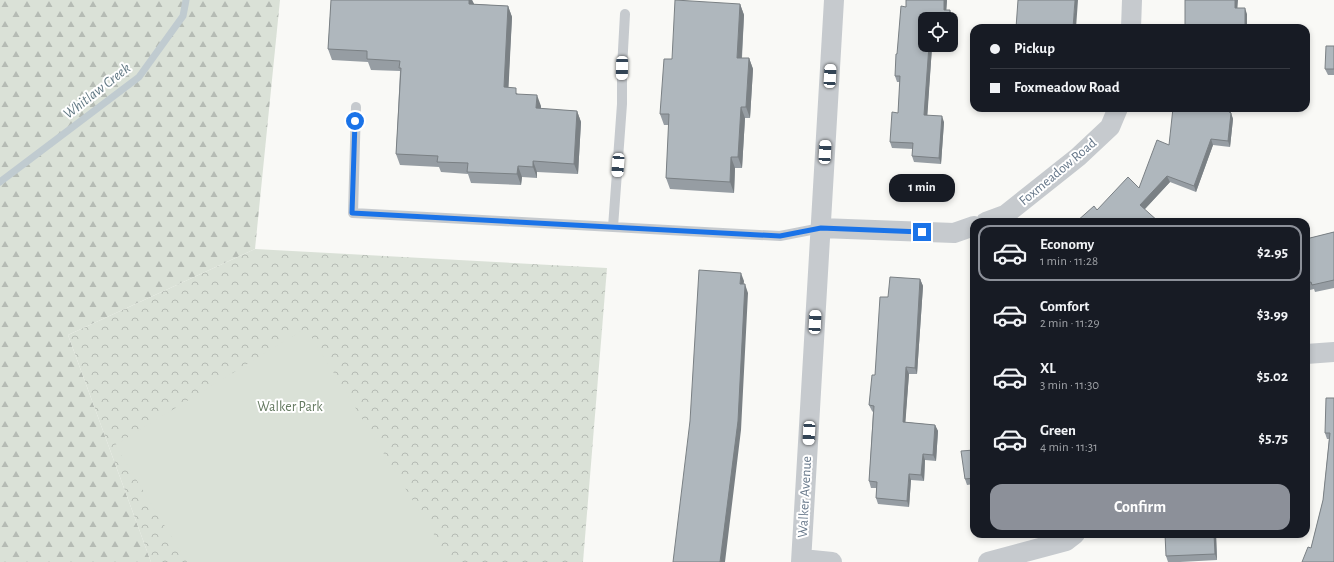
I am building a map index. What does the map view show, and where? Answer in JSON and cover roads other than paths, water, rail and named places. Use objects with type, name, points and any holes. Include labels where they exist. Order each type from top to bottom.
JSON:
[{"type":"street","name":"Walker Avenue","points":[[801,560],[834,0]]},
{"type":"street","points":[[1131,24],[1132,0]]},
{"type":"street","name":"Foxmeadow Road","points":[[997,218],[1006,215],[1078,157],[1110,127],[1116,112]]},
{"type":"street","points":[[821,228],[954,233],[970,227]]},
{"type":"street","points":[[1310,354],[1334,352]]},
{"type":"street","points":[[988,562],[1066,541],[1070,538]]},
{"type":"street","points":[[801,560],[832,562]]},
{"type":"lane","points":[[613,227],[622,104],[625,14]]},
{"type":"lane","points":[[356,107],[352,213],[780,236],[821,228]]},
{"type":"waterway","name":"Whitlaw Creek","points":[[0,182],[139,77],[183,16],[186,0]]},
{"type":"park label","name":"Walker Park","points":[[290,407]]}]
